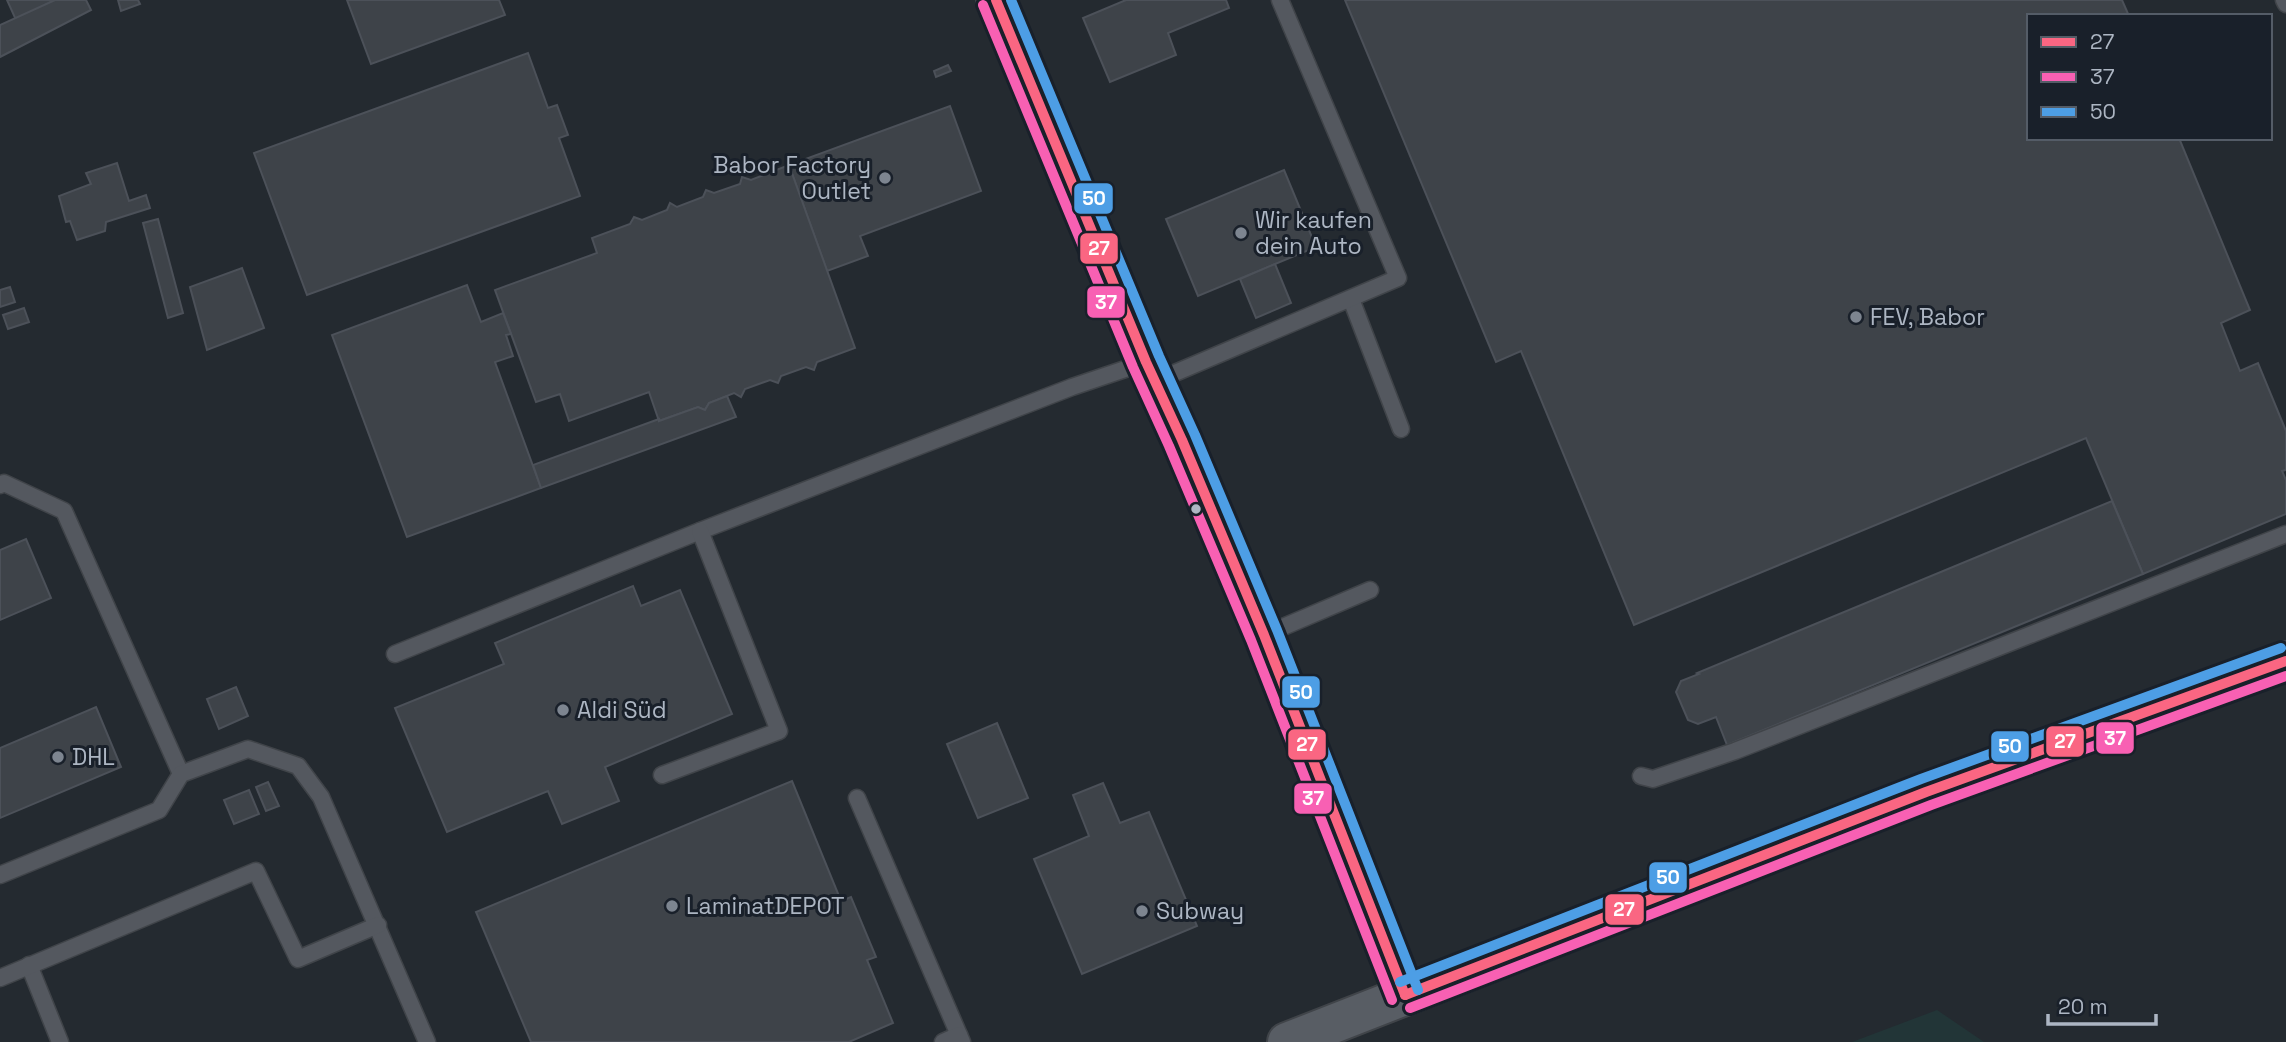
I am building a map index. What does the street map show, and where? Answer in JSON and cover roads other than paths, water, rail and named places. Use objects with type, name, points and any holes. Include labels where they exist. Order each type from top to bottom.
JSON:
[{"type":"main road","points":[[996,0],[1264,635],[1405,995]]},
{"type":"main road","points":[[1287,1042],[1926,792],[2286,661]]},
{"type":"lane","points":[[395,654],[699,531],[1072,387],[1151,371],[1351,299],[1398,278],[1280,0]]},
{"type":"lane","points":[[1351,299],[1401,429]]},
{"type":"lane","points":[[0,485],[4,483],[64,511],[181,774]]},
{"type":"lane","points":[[662,775],[779,731],[699,531]]},
{"type":"lane","points":[[1641,776],[1653,779],[1735,751],[2286,534]]},
{"type":"lane","points":[[1264,635],[1370,590]]},
{"type":"lane","points":[[0,875],[159,810],[181,774],[248,749],[298,766],[321,797],[427,1042]]},
{"type":"lane","points":[[857,798],[960,1038],[943,1042]]},
{"type":"lane","points":[[0,978],[256,871],[298,959],[378,925]]},
{"type":"lane","points":[[29,965],[60,1042]]},
{"type":"place","name":"Babor Factory Outlet","points":[[885,178]]},
{"type":"place","name":"Wir kaufen dein Auto","points":[[1241,233]]},
{"type":"place","name":"FEV, Babor","points":[[1856,317]]},
{"type":"place","name":"Aldi Süd","points":[[563,710]]},
{"type":"place","name":"DHL","points":[[58,757]]},
{"type":"place","name":"LaminatDEPOT","points":[[672,906]]},
{"type":"place","name":"Subway","points":[[1142,911]]}]
